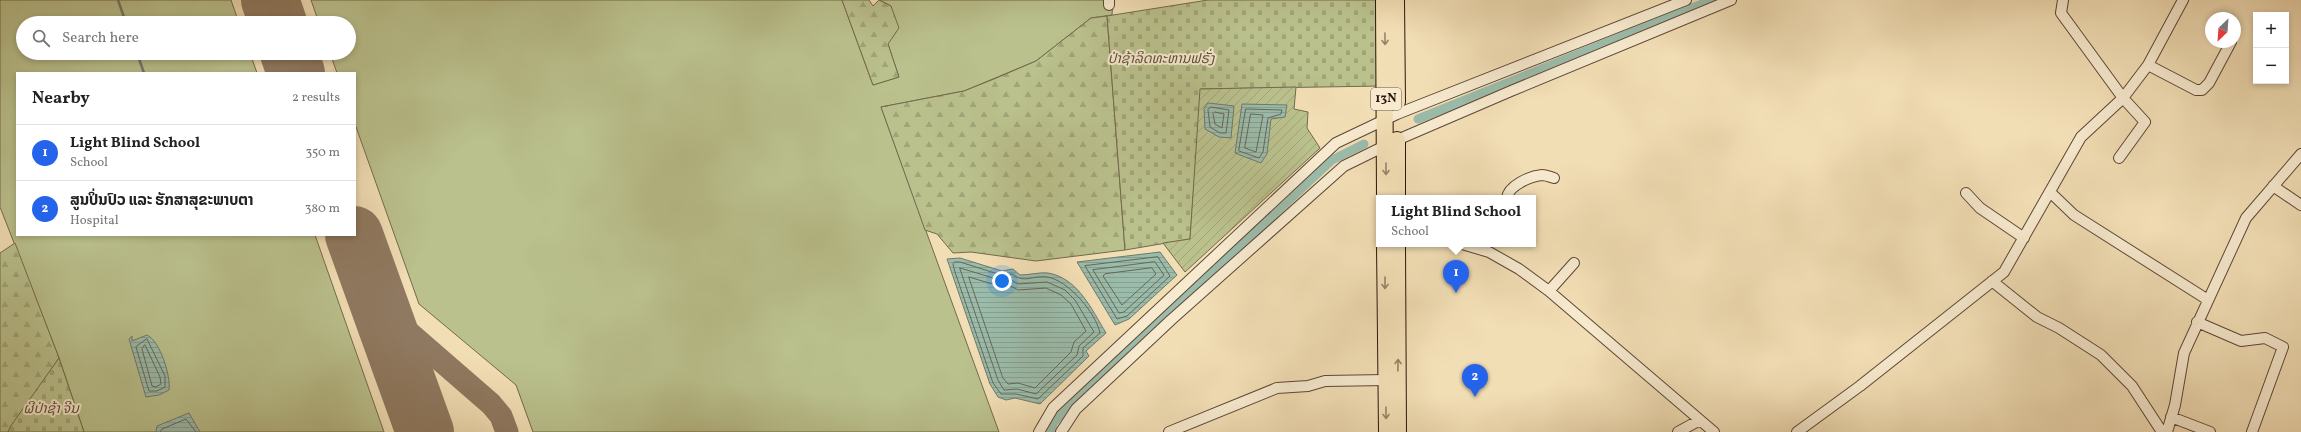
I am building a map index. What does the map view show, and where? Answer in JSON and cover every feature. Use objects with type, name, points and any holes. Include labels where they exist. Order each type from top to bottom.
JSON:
[{"type":"highway","name":"13N","points":[[1384,0],[1391,117]]},
{"type":"highway","name":"13N","points":[[1386,195],[1391,143],[1396,0]]},
{"type":"highway","name":"13N","points":[[1391,143],[1397,195]]},
{"type":"highway","points":[[1385,247],[1387,432]]},
{"type":"highway","points":[[1397,247],[1398,432]]},
{"type":"street","points":[[1039,432],[1053,408],[1336,143],[1391,117],[1686,0]]},
{"type":"street","points":[[1061,432],[1076,409],[1171,320],[1344,166],[1391,143],[1731,0]]},
{"type":"street","points":[[2063,0],[2061,13],[2123,98],[2145,122],[2119,158]]},
{"type":"street","points":[[1797,432],[1860,386],[2004,272],[2081,138],[2123,98],[2148,65],[2183,0]]},
{"type":"street","points":[[2148,65],[2196,90],[2202,90],[2209,82],[2229,48]]},
{"type":"street","points":[[2167,432],[2184,353],[2246,218],[2301,154]]},
{"type":"street","points":[[1508,195],[1511,187],[1518,183],[1541,175],[1554,178]]},
{"type":"street","points":[[2273,186],[2301,205]]},
{"type":"street","points":[[2050,192],[2074,215],[2208,300]]},
{"type":"street","points":[[1966,193],[1980,208],[2024,238]]},
{"type":"street","points":[[1492,248],[1549,291],[1714,432]]},
{"type":"street","points":[[1549,291],[1574,263]]},
{"type":"street","points":[[1992,282],[2037,317],[2059,328],[2101,355],[2132,386],[2162,432]]},
{"type":"street","points":[[2197,322],[2241,341],[2265,338],[2283,347],[2252,432]]},
{"type":"street","points":[[1169,432],[1277,388],[1308,386],[1325,381],[1386,380]]},
{"type":"street","points":[[2171,418],[2210,432]]},
{"type":"street","points":[[1678,432],[1700,420]]},
{"type":"green space","points":[[0,0],[231,0],[237,16],[16,16],[16,60],[252,60],[257,72],[16,72],[16,236],[315,236],[384,432],[84,432],[59,358],[0,207]]},
{"type":"green space","points":[[311,0],[842,0],[873,85],[899,77],[888,44],[891,6],[879,0],[1113,0],[1112,15],[1091,18],[1036,61],[964,91],[881,107],[999,432],[533,432],[516,385],[419,304],[356,127],[356,72],[337,72],[332,60],[356,60],[356,16],[317,16]]},
{"type":"green space","points":[[842,0],[869,0],[873,6],[879,0],[891,6],[899,28],[888,44],[899,77],[873,85]]},
{"type":"green space","name":"ປ່າຊ້າລິດທະຫານຟຣັ່ງ","points":[[1208,0],[1379,0],[1381,86],[1201,89],[1190,239],[1125,250],[1107,16]]},
{"type":"green space","points":[[1107,16],[1125,250],[1036,261],[971,252],[953,253],[937,234],[925,230],[881,107],[964,91],[994,79],[1036,61],[1091,18]]},
{"type":"green space","points":[[1296,87],[1294,109],[1308,112],[1307,128],[1320,148],[1185,272],[1163,243],[1190,239],[1200,89]]},
{"type":"green space","points":[[15,243],[59,358],[8,432],[0,432],[0,253]]},
{"type":"green space","name":"ຜີປ່າຊ້າ ຈີນ","points":[[59,358],[84,432],[8,432],[10,427]]},
{"type":"water","points":[[1208,103],[1234,106],[1231,138],[1219,137],[1205,129],[1204,108]]},
{"type":"water","points":[[1242,104],[1287,105],[1285,117],[1271,119],[1267,154],[1261,163],[1235,153]]},
{"type":"water","points":[[1160,252],[1177,275],[1129,319],[1115,325],[1077,262]]},
{"type":"water","points":[[960,258],[1002,271],[1013,269],[1020,275],[1048,273],[1059,276],[1068,281],[1083,296],[1106,333],[1086,351],[1089,356],[1040,404],[1015,398],[1006,400],[998,397],[990,384],[947,259]]},
{"type":"water","points":[[147,335],[156,344],[164,360],[168,376],[169,390],[159,395],[146,397],[129,339],[132,336],[132,341]]},
{"type":"water","points":[[189,413],[200,432],[156,432],[157,426]]},
{"type":"waterway","points":[[118,0],[124,16]]},
{"type":"waterway","points":[[1418,119],[1712,0]]},
{"type":"waterway","points":[[139,60],[144,72]]},
{"type":"waterway","points":[[1051,432],[1053,423],[1074,401],[1332,160],[1364,144]]},
{"type":"taxiway","points":[[362,255],[381,302],[392,318],[491,404],[501,416],[507,432]]},
{"type":"runway","points":[[270,0],[276,16]]},
{"type":"runway","points":[[291,60],[296,72]]},
{"type":"runway","points":[[354,236],[425,432]]},
{"type":"place","name":"Light Blind School","points":[[1456,293]]},
{"type":"place","name":"ສູນປິ່ນປົວ ແລະ ຮັກສາສຸຂະພາບຕາ","points":[[1475,397]]}]
